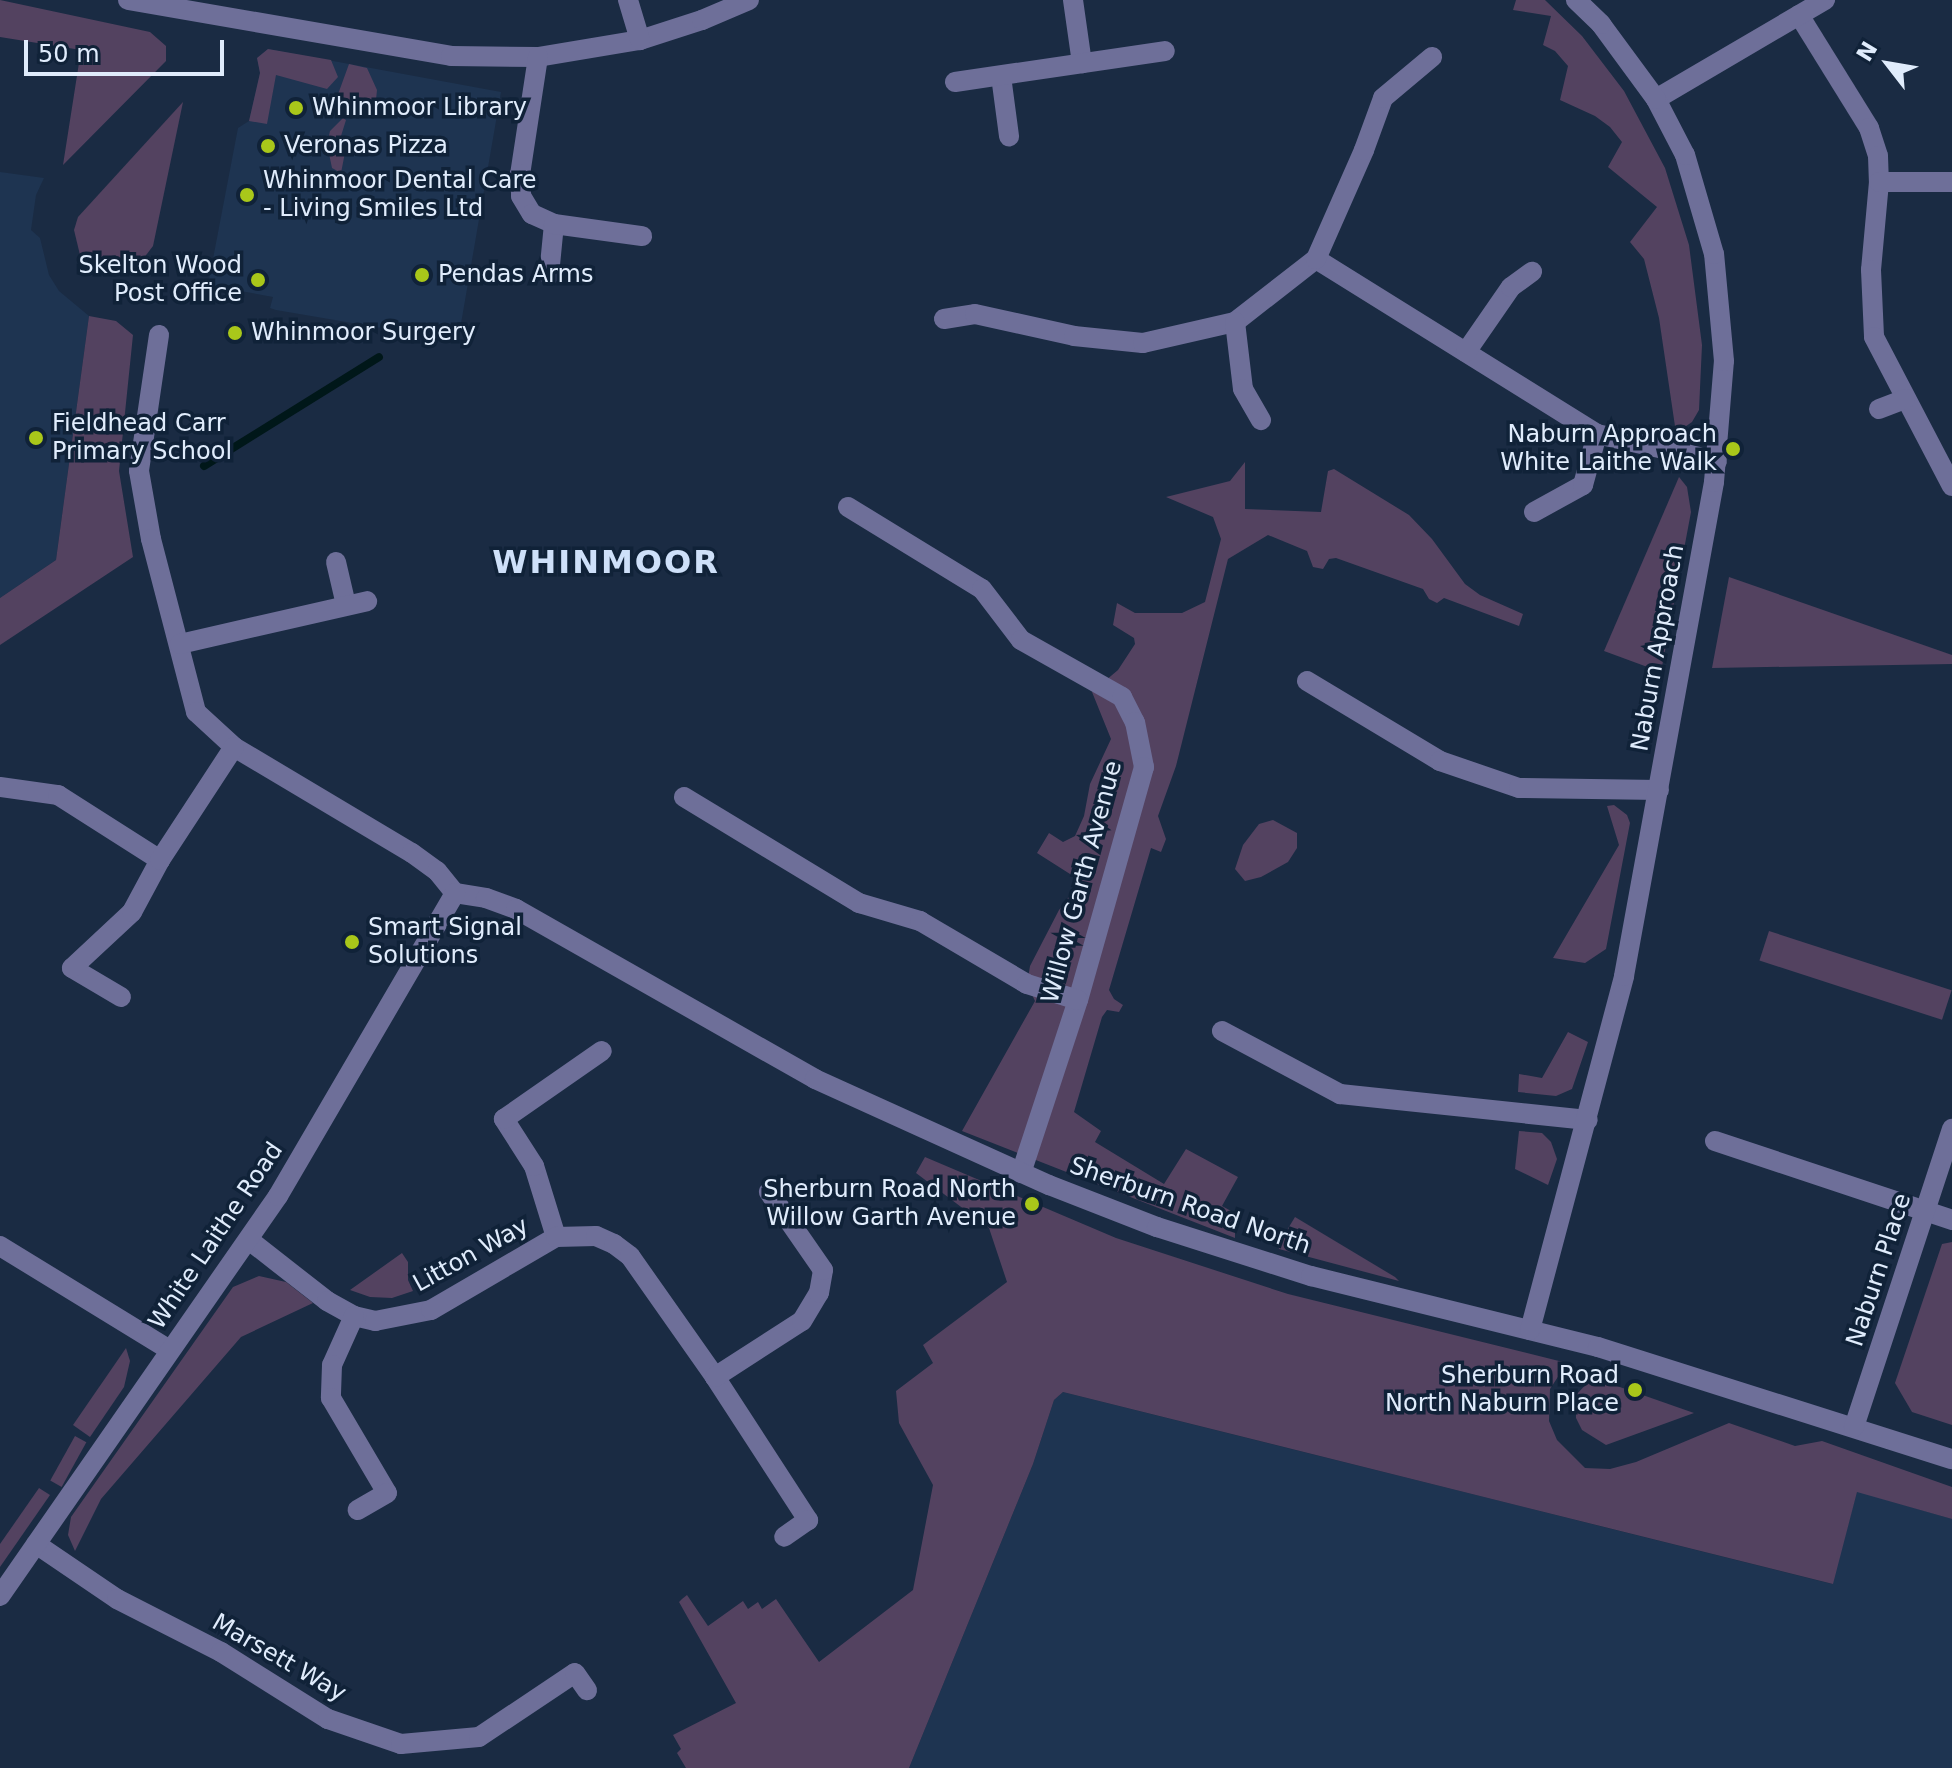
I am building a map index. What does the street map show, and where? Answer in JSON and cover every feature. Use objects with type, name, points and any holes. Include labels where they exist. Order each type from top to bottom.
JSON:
[{"type":"street","points":[[128,0],[451,56],[538,57],[640,40],[702,20],[749,0]]},
{"type":"street","points":[[628,0],[640,40]]},
{"type":"street","points":[[1073,0],[1082,63]]},
{"type":"street","name":"Naburn Approach","points":[[1530,1330],[1622,988],[1717,461],[1724,361],[1714,254],[1685,155],[1656,99],[1601,24],[1576,0]]},
{"type":"street","points":[[1656,99],[1825,0]]},
{"type":"street","points":[[1799,15],[1869,128],[1878,156],[1879,182],[1871,270],[1874,337],[1952,486]]},
{"type":"street","points":[[955,82],[1165,51]]},
{"type":"street","points":[[538,57],[520,174],[521,196],[532,214],[554,224],[642,236]]},
{"type":"street","points":[[944,319],[975,314],[1074,336],[1143,343],[1235,322],[1316,259],[1364,150],[1383,98],[1432,57]]},
{"type":"street","points":[[1001,76],[1009,136]]},
{"type":"street","points":[[1879,182],[1952,182]]},
{"type":"street","points":[[549,275],[554,224]]},
{"type":"street","points":[[1316,259],[1597,434],[1717,461]]},
{"type":"street","points":[[1466,352],[1511,287],[1532,272]]},
{"type":"street","points":[[1235,322],[1243,389],[1261,420]]},
{"type":"street","points":[[159,335],[139,471],[151,539],[196,712],[234,747],[412,853],[437,871],[455,893]]},
{"type":"street","points":[[1879,409],[1905,399]]},
{"type":"street","points":[[1534,512],[1583,485],[1597,434]]},
{"type":"street","name":"Willow Garth Avenue","points":[[848,507],[982,589],[1021,640],[1122,697],[1135,722],[1144,767],[1078,1000],[1021,1173]]},
{"type":"street","points":[[336,562],[346,605]]},
{"type":"street","points":[[180,644],[367,601]]},
{"type":"street","points":[[1307,681],[1440,761],[1519,788],[1659,790]]},
{"type":"street","points":[[121,997],[72,968],[132,912],[160,860],[234,747]]},
{"type":"street","points":[[0,787],[58,795],[160,860]]},
{"type":"street","points":[[684,797],[859,903],[920,921],[1027,984],[1078,1000]]},
{"type":"street","name":"Sherburn Road North","points":[[455,893],[486,898],[516,909],[815,1079],[1021,1173],[1157,1227],[1299,1272],[1530,1330],[1952,1459]]},
{"type":"street","name":"White Laithe Road","points":[[0,1596],[249,1240],[331,1110],[455,893]]},
{"type":"street","points":[[1222,1031],[1340,1094],[1588,1120]]},
{"type":"street","points":[[556,1237],[534,1166],[504,1119],[602,1051]]},
{"type":"street","name":"Naburn Place","points":[[1854,1427],[1952,1129]]},
{"type":"street","points":[[1715,1141],[1952,1220]]},
{"type":"street","points":[[715,1377],[802,1321],[819,1293],[823,1270],[769,1192]]},
{"type":"street","name":"Litton Way","points":[[249,1240],[327,1301],[354,1316],[375,1321],[398,1319],[431,1310],[556,1237],[596,1236],[630,1256],[715,1377],[808,1520],[784,1537]]},
{"type":"street","points":[[0,1247],[170,1350]]},
{"type":"street","points":[[354,1316],[332,1365],[328,1384],[331,1398],[387,1493],[358,1510]]},
{"type":"street","name":"Marsett Way","points":[[36,1544],[117,1599],[221,1652],[328,1719],[401,1744],[479,1737],[575,1673],[587,1690]]},
{"type":"shaded area","points":[[0,0],[150,32],[166,46],[166,61],[63,165],[81,50],[0,37]]},
{"type":"shaded area","points":[[1516,0],[1545,0],[1582,36],[1624,91],[1665,168],[1689,245],[1702,345],[1699,410],[1692,422],[1676,433],[1659,318],[1644,259],[1630,242],[1657,207],[1608,167],[1622,142],[1610,127],[1595,116],[1560,100],[1568,66],[1555,51],[1543,45],[1551,16],[1513,10]]},
{"type":"shaded area","points":[[268,49],[501,92],[458,341],[276,310],[270,308],[273,297],[208,285],[238,128],[249,121],[260,73],[257,58]]},
{"type":"shaded area","points":[[268,49],[331,60],[338,77],[327,89],[276,75],[267,124],[249,121],[260,73],[257,58]]},
{"type":"shaded area","points":[[349,64],[367,68],[377,90],[376,100],[356,97],[353,111],[345,108],[337,97]]},
{"type":"shaded area","points":[[183,102],[153,246],[137,267],[126,272],[100,271],[80,255],[74,230],[78,217]]},
{"type":"shaded area","points":[[343,118],[346,120],[341,136],[348,137],[341,173],[332,168],[327,144],[330,131]]},
{"type":"shaded area","name":"Fieldhead Carr Primary School","points":[[0,172],[44,178],[36,195],[31,230],[40,238],[49,275],[59,291],[89,316],[56,560],[0,598]]},
{"type":"shaded area","points":[[89,316],[116,321],[133,335],[119,471],[133,557],[0,645],[0,598],[56,560]]},
{"type":"shaded area","points":[[1245,462],[1245,509],[1321,512],[1328,471],[1334,469],[1409,515],[1432,539],[1465,584],[1480,595],[1523,614],[1519,626],[1444,598],[1437,603],[1429,599],[1423,589],[1336,558],[1329,559],[1323,569],[1313,567],[1307,551],[1268,535],[1228,559],[1176,766],[1158,816],[1166,839],[1161,852],[1151,848],[1109,990],[1114,999],[1123,1005],[1119,1012],[1107,1010],[1102,1017],[1074,1112],[1101,1131],[1095,1142],[1164,1184],[1186,1149],[1238,1177],[1222,1206],[1240,1216],[1235,1225],[1235,1238],[962,1131],[1035,1001],[1027,984],[1030,966],[1059,910],[1081,881],[1037,853],[1049,833],[1063,842],[1075,836],[1084,816],[1090,784],[1111,739],[1092,692],[1118,670],[1135,644],[1134,638],[1113,625],[1117,603],[1135,613],[1182,613],[1205,602],[1221,539],[1213,517],[1166,497],[1230,481]]},
{"type":"shaded area","points":[[1679,477],[1687,487],[1691,512],[1661,672],[1604,651]]},
{"type":"shaded area","points":[[1729,577],[1952,655],[1952,664],[1712,668]]},
{"type":"shaded area","points":[[1614,805],[1627,815],[1630,823],[1606,949],[1585,963],[1553,958],[1619,845],[1607,806]]},
{"type":"shaded area","points":[[1273,820],[1297,833],[1297,848],[1288,862],[1261,877],[1245,881],[1235,869],[1243,845],[1259,824]]},
{"type":"shaded area","points":[[1769,931],[1952,990],[1942,1020],[1759,960]]},
{"type":"shaded area","points":[[1568,1032],[1588,1042],[1572,1089],[1556,1096],[1518,1092],[1519,1074],[1542,1078]]},
{"type":"shaded area","points":[[1519,1131],[1542,1133],[1551,1142],[1557,1159],[1548,1185],[1515,1169]]},
{"type":"shaded area","points":[[925,1157],[1116,1238],[1288,1294],[1567,1363],[1550,1389],[1549,1421],[1557,1440],[1585,1468],[1610,1469],[1636,1462],[1729,1423],[1795,1446],[1822,1441],[1952,1487],[1952,1519],[1857,1492],[1833,1584],[1063,1392],[1054,1400],[1033,1464],[909,1768],[686,1768],[677,1753],[681,1749],[673,1735],[736,1703],[679,1602],[687,1595],[708,1626],[743,1601],[748,1609],[758,1602],[762,1609],[776,1599],[819,1662],[913,1590],[933,1485],[899,1423],[896,1391],[933,1363],[923,1345],[1007,1282],[989,1228],[916,1173]]},
{"type":"shaded area","points":[[1295,1217],[1399,1281],[1279,1249],[1278,1245]]},
{"type":"shaded area","points":[[1952,1242],[1952,1425],[1912,1412],[1895,1383],[1942,1244]]},
{"type":"shaded area","points":[[402,1253],[408,1262],[408,1280],[413,1291],[392,1298],[370,1297],[350,1290]]},
{"type":"shaded area","points":[[259,1276],[286,1282],[313,1303],[241,1337],[101,1499],[75,1551],[68,1535],[71,1517],[233,1287]]},
{"type":"shaded area","points":[[126,1348],[130,1361],[124,1387],[90,1437],[73,1425]]},
{"type":"shaded area","points":[[1592,1378],[1694,1413],[1606,1445],[1582,1430],[1576,1418],[1576,1395]]},
{"type":"shaded area","points":[[1063,1392],[1832,1584],[1857,1491],[1952,1519],[1952,1768],[909,1768],[1033,1464],[1054,1400]]},
{"type":"shaded area","points":[[75,1436],[86,1442],[62,1487],[50,1481]]},
{"type":"shaded area","points":[[39,1488],[50,1495],[0,1567],[0,1544]]},
{"type":"waterway","points":[[204,466],[379,357]]},
{"type":"place","name":"Whinmoor Library","points":[[296,108]]},
{"type":"place","name":"Veronas Pizza","points":[[268,146]]},
{"type":"place","name":"Whinmoor Dental Care - Living Smiles Ltd","points":[[247,195]]},
{"type":"place","name":"Pendas Arms","points":[[422,275]]},
{"type":"place","name":"Skelton Wood Post Office","points":[[258,280]]},
{"type":"place","name":"Whinmoor Surgery","points":[[235,333]]},
{"type":"place","name":"Fieldhead Carr Primary School","points":[[36,438]]},
{"type":"place","name":"Naburn Approach White Laithe Walk","points":[[1733,449]]},
{"type":"place","name":"Smart Signal Solutions","points":[[352,942]]},
{"type":"place","name":"Sherburn Road North Willow Garth Avenue","points":[[1032,1204]]},
{"type":"place","name":"Sherburn Road North Naburn Place","points":[[1635,1390]]},
{"type":"district","name":"WHINMOOR","points":[[606,562]]}]
